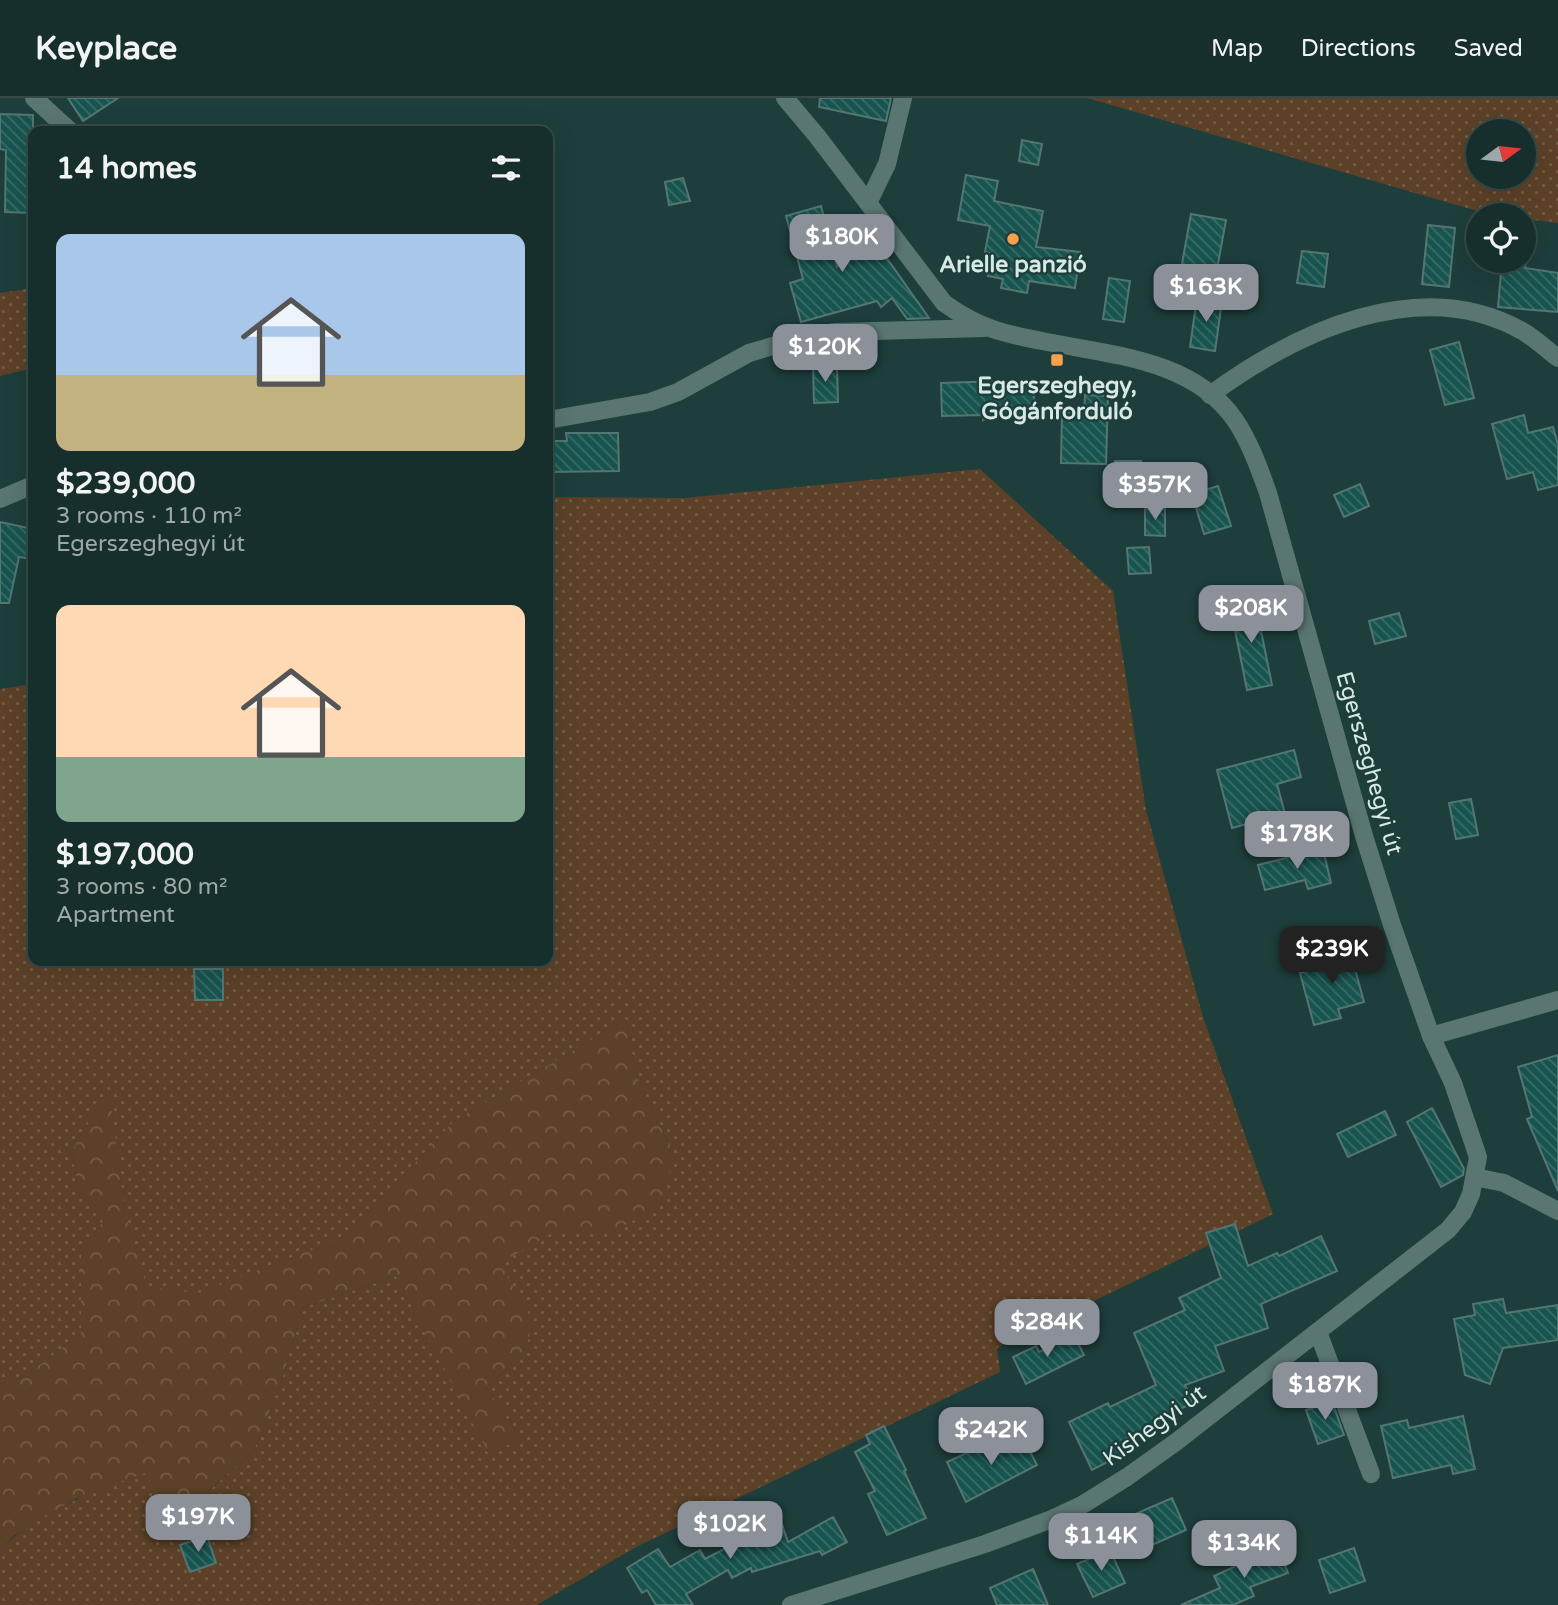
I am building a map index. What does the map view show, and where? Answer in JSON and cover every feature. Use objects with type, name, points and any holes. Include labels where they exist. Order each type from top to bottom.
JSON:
[{"type":"street","points":[[34,98],[65,126]]},
{"type":"street","name":"Egerszeghegyi út","points":[[785,98],[944,303],[962,316],[985,328],[1007,335],[1139,360],[1172,371],[1210,395],[1234,419],[1257,462],[1268,493],[1364,836],[1392,925],[1431,1036],[1453,1083],[1473,1137],[1478,1157],[1475,1177]]},
{"type":"street","points":[[868,203],[887,164],[904,98]]},
{"type":"street","points":[[1210,395],[1247,368],[1333,325],[1363,315],[1423,307],[1460,309],[1494,318],[1525,332],[1558,358]]},
{"type":"street","name":"Egerszeghegyi út","points":[[553,419],[650,402],[678,392],[749,353],[803,337],[836,332],[985,328]]},
{"type":"street","points":[[0,499],[28,487]]},
{"type":"street","points":[[1431,1036],[1558,1000]]},
{"type":"street","points":[[1475,1177],[1504,1183],[1558,1210]]},
{"type":"street","name":"Kishegyi út","points":[[790,1605],[985,1544],[1052,1520],[1127,1477],[1176,1442],[1448,1230],[1463,1212],[1475,1177]]},
{"type":"street","points":[[1318,1332],[1371,1474]]},
{"type":"green space","points":[[1087,98],[1558,98],[1558,223],[1536,220],[1536,203],[1466,203],[1466,208]]},
{"type":"green space","points":[[28,289],[28,369],[0,376],[0,293]]},
{"type":"green space","points":[[980,469],[1113,591],[1146,810],[1203,1017],[1273,1214],[997,1348],[1000,1372],[636,1547],[537,1605],[0,1605],[0,1549],[33,1523],[68,1503],[145,1473],[174,1523],[254,1450],[283,1377],[302,1308],[396,1276],[490,1457],[519,1437],[487,1388],[527,1347],[532,1320],[500,1263],[554,1232],[613,1232],[661,1205],[674,1155],[636,1074],[626,1019],[454,1121],[346,1236],[199,1293],[147,1287],[125,1214],[109,1089],[72,1150],[79,1196],[108,1213],[81,1255],[81,1334],[22,1378],[0,1384],[0,689],[28,685],[28,966],[553,966],[553,497],[685,498]]},
{"type":"green space","points":[[626,1019],[636,1074],[674,1155],[662,1205],[613,1232],[554,1232],[527,1347],[487,1388],[519,1437],[489,1458],[396,1276],[302,1308],[283,1377],[254,1450],[173,1523],[77,1498],[15,1535],[0,1549],[0,1384],[22,1378],[81,1334],[81,1255],[108,1213],[79,1196],[72,1150],[109,1088],[125,1214],[346,1236],[454,1121]]},
{"type":"building","points":[[68,98],[118,98],[83,121]]},
{"type":"building","points":[[820,98],[891,98],[886,121],[819,107]]},
{"type":"building","points":[[0,114],[33,115],[33,126],[28,126],[28,213],[5,212],[6,150],[0,149]]},
{"type":"building","points":[[1022,140],[1042,144],[1038,165],[1019,161]]},
{"type":"building","points":[[966,175],[998,181],[994,201],[1043,211],[1036,247],[1080,252],[1075,288],[1029,281],[1027,293],[1001,288],[1003,279],[988,276],[993,254],[985,252],[990,226],[958,220]]},
{"type":"building","points":[[683,178],[690,201],[669,205],[665,182]]},
{"type":"building","points":[[821,206],[837,267],[874,240],[929,318],[907,319],[892,298],[881,307],[877,301],[801,322],[790,283],[803,279],[786,216]]},
{"type":"building","points":[[1191,214],[1226,220],[1216,275],[1181,269]]},
{"type":"building","points":[[1428,225],[1455,228],[1449,287],[1422,284]]},
{"type":"building","points":[[1302,251],[1328,254],[1324,287],[1297,283]]},
{"type":"building","points":[[1536,270],[1558,273],[1558,312],[1498,307],[1501,273],[1536,273]]},
{"type":"building","points":[[1109,278],[1130,281],[1124,322],[1103,319]]},
{"type":"building","points":[[1197,297],[1222,301],[1215,351],[1190,347]]},
{"type":"building","points":[[1459,342],[1474,398],[1445,405],[1430,350]]},
{"type":"building","points":[[813,365],[837,365],[838,402],[814,403]]},
{"type":"building","points":[[941,383],[1034,383],[1034,416],[983,420],[983,415],[942,416]]},
{"type":"building","points":[[1085,395],[1108,396],[1106,464],[1061,463],[1062,412],[1084,413]]},
{"type":"building","points":[[1524,415],[1528,433],[1553,427],[1558,445],[1558,485],[1538,490],[1533,472],[1507,479],[1492,424]]},
{"type":"building","points":[[566,433],[618,433],[619,471],[553,472],[553,441],[567,441]]},
{"type":"building","points":[[1115,461],[1141,461],[1141,499],[1115,500]]},
{"type":"building","points":[[1360,484],[1369,506],[1344,517],[1334,495]]},
{"type":"building","points":[[1218,486],[1231,526],[1204,534],[1192,494]]},
{"type":"building","points":[[1145,509],[1165,509],[1165,536],[1145,535]]},
{"type":"building","points":[[0,522],[28,528],[28,558],[19,557],[9,603],[0,603]]},
{"type":"building","points":[[1149,547],[1151,573],[1129,574],[1127,548]]},
{"type":"building","points":[[1255,601],[1272,685],[1247,690],[1230,605]]},
{"type":"building","points":[[1399,613],[1406,636],[1375,644],[1369,621]]},
{"type":"building","points":[[1294,750],[1301,777],[1277,784],[1285,814],[1232,828],[1217,770]]},
{"type":"building","points":[[1471,799],[1478,835],[1456,839],[1449,803]]},
{"type":"building","points":[[1323,849],[1331,883],[1308,889],[1305,880],[1265,890],[1258,865]]},
{"type":"building","points":[[1349,947],[1364,1002],[1338,1009],[1341,1018],[1314,1025],[1300,973],[1321,967],[1318,955]]},
{"type":"building","points":[[194,969],[223,969],[223,1000],[195,1000]]},
{"type":"building","points":[[1558,1055],[1558,1191],[1527,1119],[1532,1117],[1518,1067]]},
{"type":"building","points":[[1432,1108],[1464,1169],[1463,1175],[1441,1187],[1407,1122]]},
{"type":"building","points":[[1385,1111],[1396,1135],[1348,1157],[1337,1134]]},
{"type":"building","points":[[1235,1224],[1248,1266],[1277,1253],[1279,1256],[1321,1236],[1337,1271],[1261,1304],[1268,1328],[1215,1346],[1224,1371],[1185,1385],[1193,1403],[1156,1420],[1158,1424],[1125,1439],[1131,1450],[1092,1470],[1069,1422],[1108,1403],[1110,1407],[1156,1385],[1134,1333],[1185,1310],[1179,1298],[1221,1278],[1206,1233]]},
{"type":"building","points":[[1503,1299],[1506,1313],[1558,1305],[1558,1340],[1503,1348],[1490,1384],[1465,1375],[1454,1319],[1475,1315],[1473,1304]]},
{"type":"building","points":[[1074,1335],[1084,1355],[1026,1384],[1013,1357],[1036,1346],[1039,1352]]},
{"type":"building","points":[[1332,1401],[1344,1435],[1318,1444],[1306,1410]]},
{"type":"building","points":[[1463,1416],[1475,1469],[1453,1474],[1451,1465],[1393,1478],[1381,1426],[1407,1420],[1409,1428]]},
{"type":"building","points":[[884,1426],[926,1518],[887,1535],[868,1494],[875,1491],[855,1452],[870,1444],[866,1435]]},
{"type":"building","points":[[1021,1434],[1037,1465],[966,1502],[947,1462],[982,1446],[985,1453]]},
{"type":"building","points":[[1172,1498],[1186,1530],[1127,1556],[1112,1524]]},
{"type":"building","points":[[833,1517],[847,1542],[822,1555],[820,1551],[752,1572],[751,1568],[732,1578],[728,1570],[686,1594],[693,1605],[656,1605],[647,1590],[642,1593],[627,1568],[658,1549],[670,1567],[700,1550],[705,1559],[761,1530],[782,1524],[788,1542]]},
{"type":"building","points":[[207,1536],[216,1563],[190,1572],[180,1545]]},
{"type":"building","points":[[1278,1547],[1288,1573],[1250,1587],[1254,1596],[1233,1605],[1181,1605],[1220,1588],[1214,1576]]},
{"type":"building","points":[[1354,1548],[1365,1581],[1330,1593],[1319,1560]]},
{"type":"building","points":[[1110,1550],[1125,1583],[1093,1597],[1077,1564]]},
{"type":"building","points":[[1033,1569],[1048,1605],[997,1605],[990,1588]]},
{"type":"place","name":"Arielle panzió","points":[[1013,239]]},
{"type":"place","name":"Egerszeghegy, Gógánforduló","points":[[1057,360]]}]
